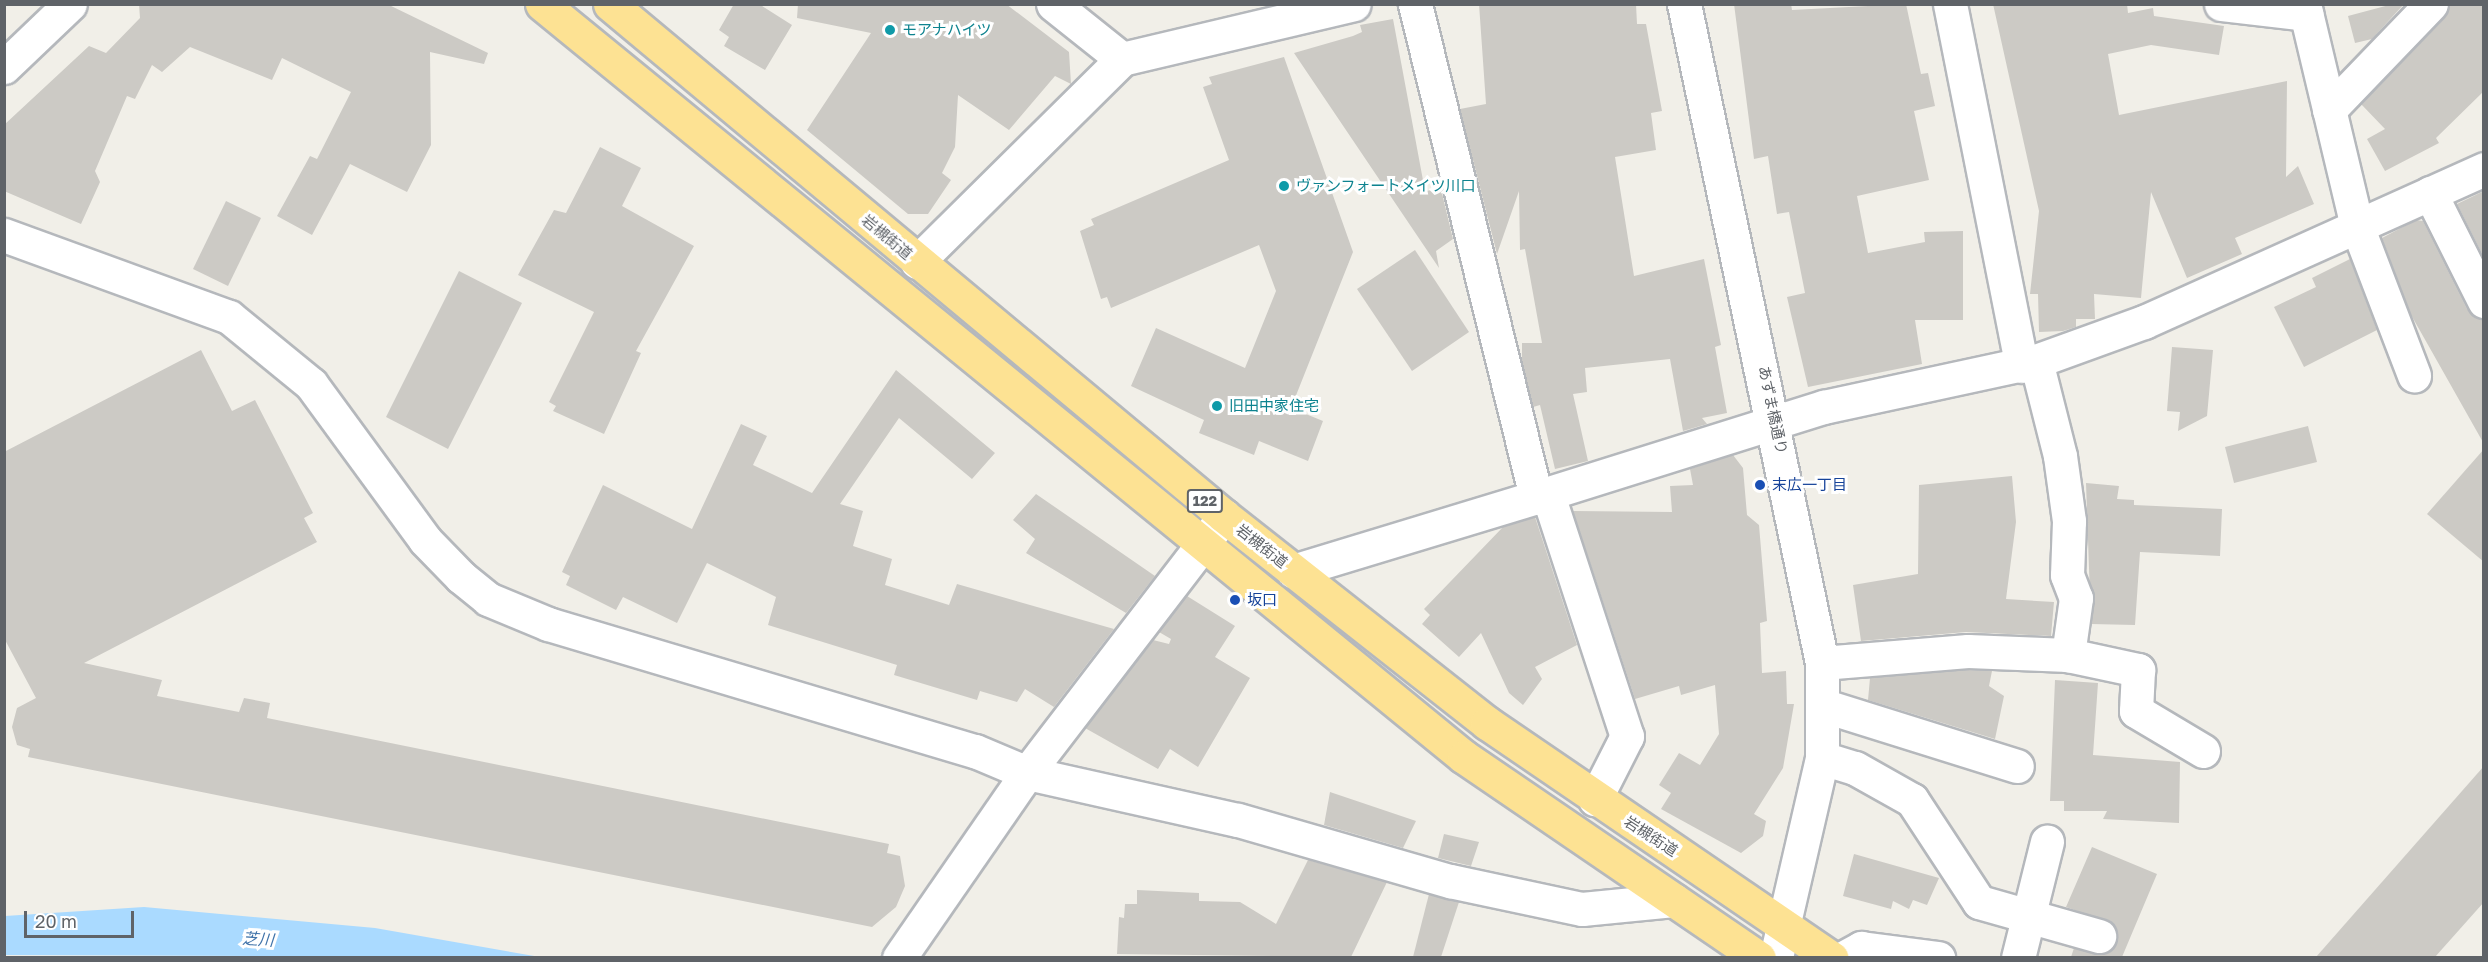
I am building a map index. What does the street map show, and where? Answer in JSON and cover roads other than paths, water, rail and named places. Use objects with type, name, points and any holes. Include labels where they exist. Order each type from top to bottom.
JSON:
[{"type":"highway","name":"122","points":[[542,4],[1464,757],[1759,957]]},
{"type":"highway","name":"岩槻街道","points":[[610,4],[1224,516],[1487,723],[1595,799],[1832,957]]},
{"type":"street","points":[[4,67],[70,4]]},
{"type":"street","points":[[1053,4],[1122,59]]},
{"type":"street","points":[[917,262],[1122,59],[1354,4]]},
{"type":"street","points":[[1415,4],[1542,496],[1627,736],[1595,799]]},
{"type":"street","name":"あずま橋通り","points":[[1684,4],[1776,423],[1822,663],[1825,706],[1822,758],[1782,923],[1776,957]]},
{"type":"street","points":[[1950,4],[2029,363],[2060,456],[2069,521],[2067,575],[2076,598],[2068,655]]},
{"type":"street","points":[[2221,4],[2305,9],[2357,226],[2415,375]]},
{"type":"street","points":[[2329,110],[2432,4]]},
{"type":"street","points":[[1293,570],[1542,496],[1824,407],[2029,363],[2145,322],[2484,169]]},
{"type":"street","points":[[2430,193],[2484,301]]},
{"type":"street","points":[[4,235],[229,316],[311,384],[425,540],[488,599],[548,624],[975,751],[1027,773],[1238,820],[1450,881],[1582,909],[1674,900]]},
{"type":"street","points":[[899,957],[1027,773],[1201,542],[1224,516]]},
{"type":"street","points":[[1822,663],[1958,652],[2068,655],[2138,670],[2136,711],[2203,751]]},
{"type":"street","points":[[1825,706],[2017,766]]},
{"type":"street","points":[[1822,758],[1855,768],[1912,800],[1979,902],[2099,936]]},
{"type":"street","points":[[2018,957],[2048,842]]},
{"type":"street","points":[[1842,957],[1861,948],[1938,957]]},
{"type":"water","name":"芝川","points":[[144,907],[375,928],[540,957],[5,955],[5,916]]},
{"type":"place","name":"モアナハイツ","points":[[890,30]]},
{"type":"place","name":"ヴァンフォートメイツ川口","points":[[1284,186]]},
{"type":"place","name":"旧田中家住宅","points":[[1217,406]]},
{"type":"place","name":"末広一丁目","points":[[1760,485]]},
{"type":"place","name":"坂口","points":[[1235,600]]}]
